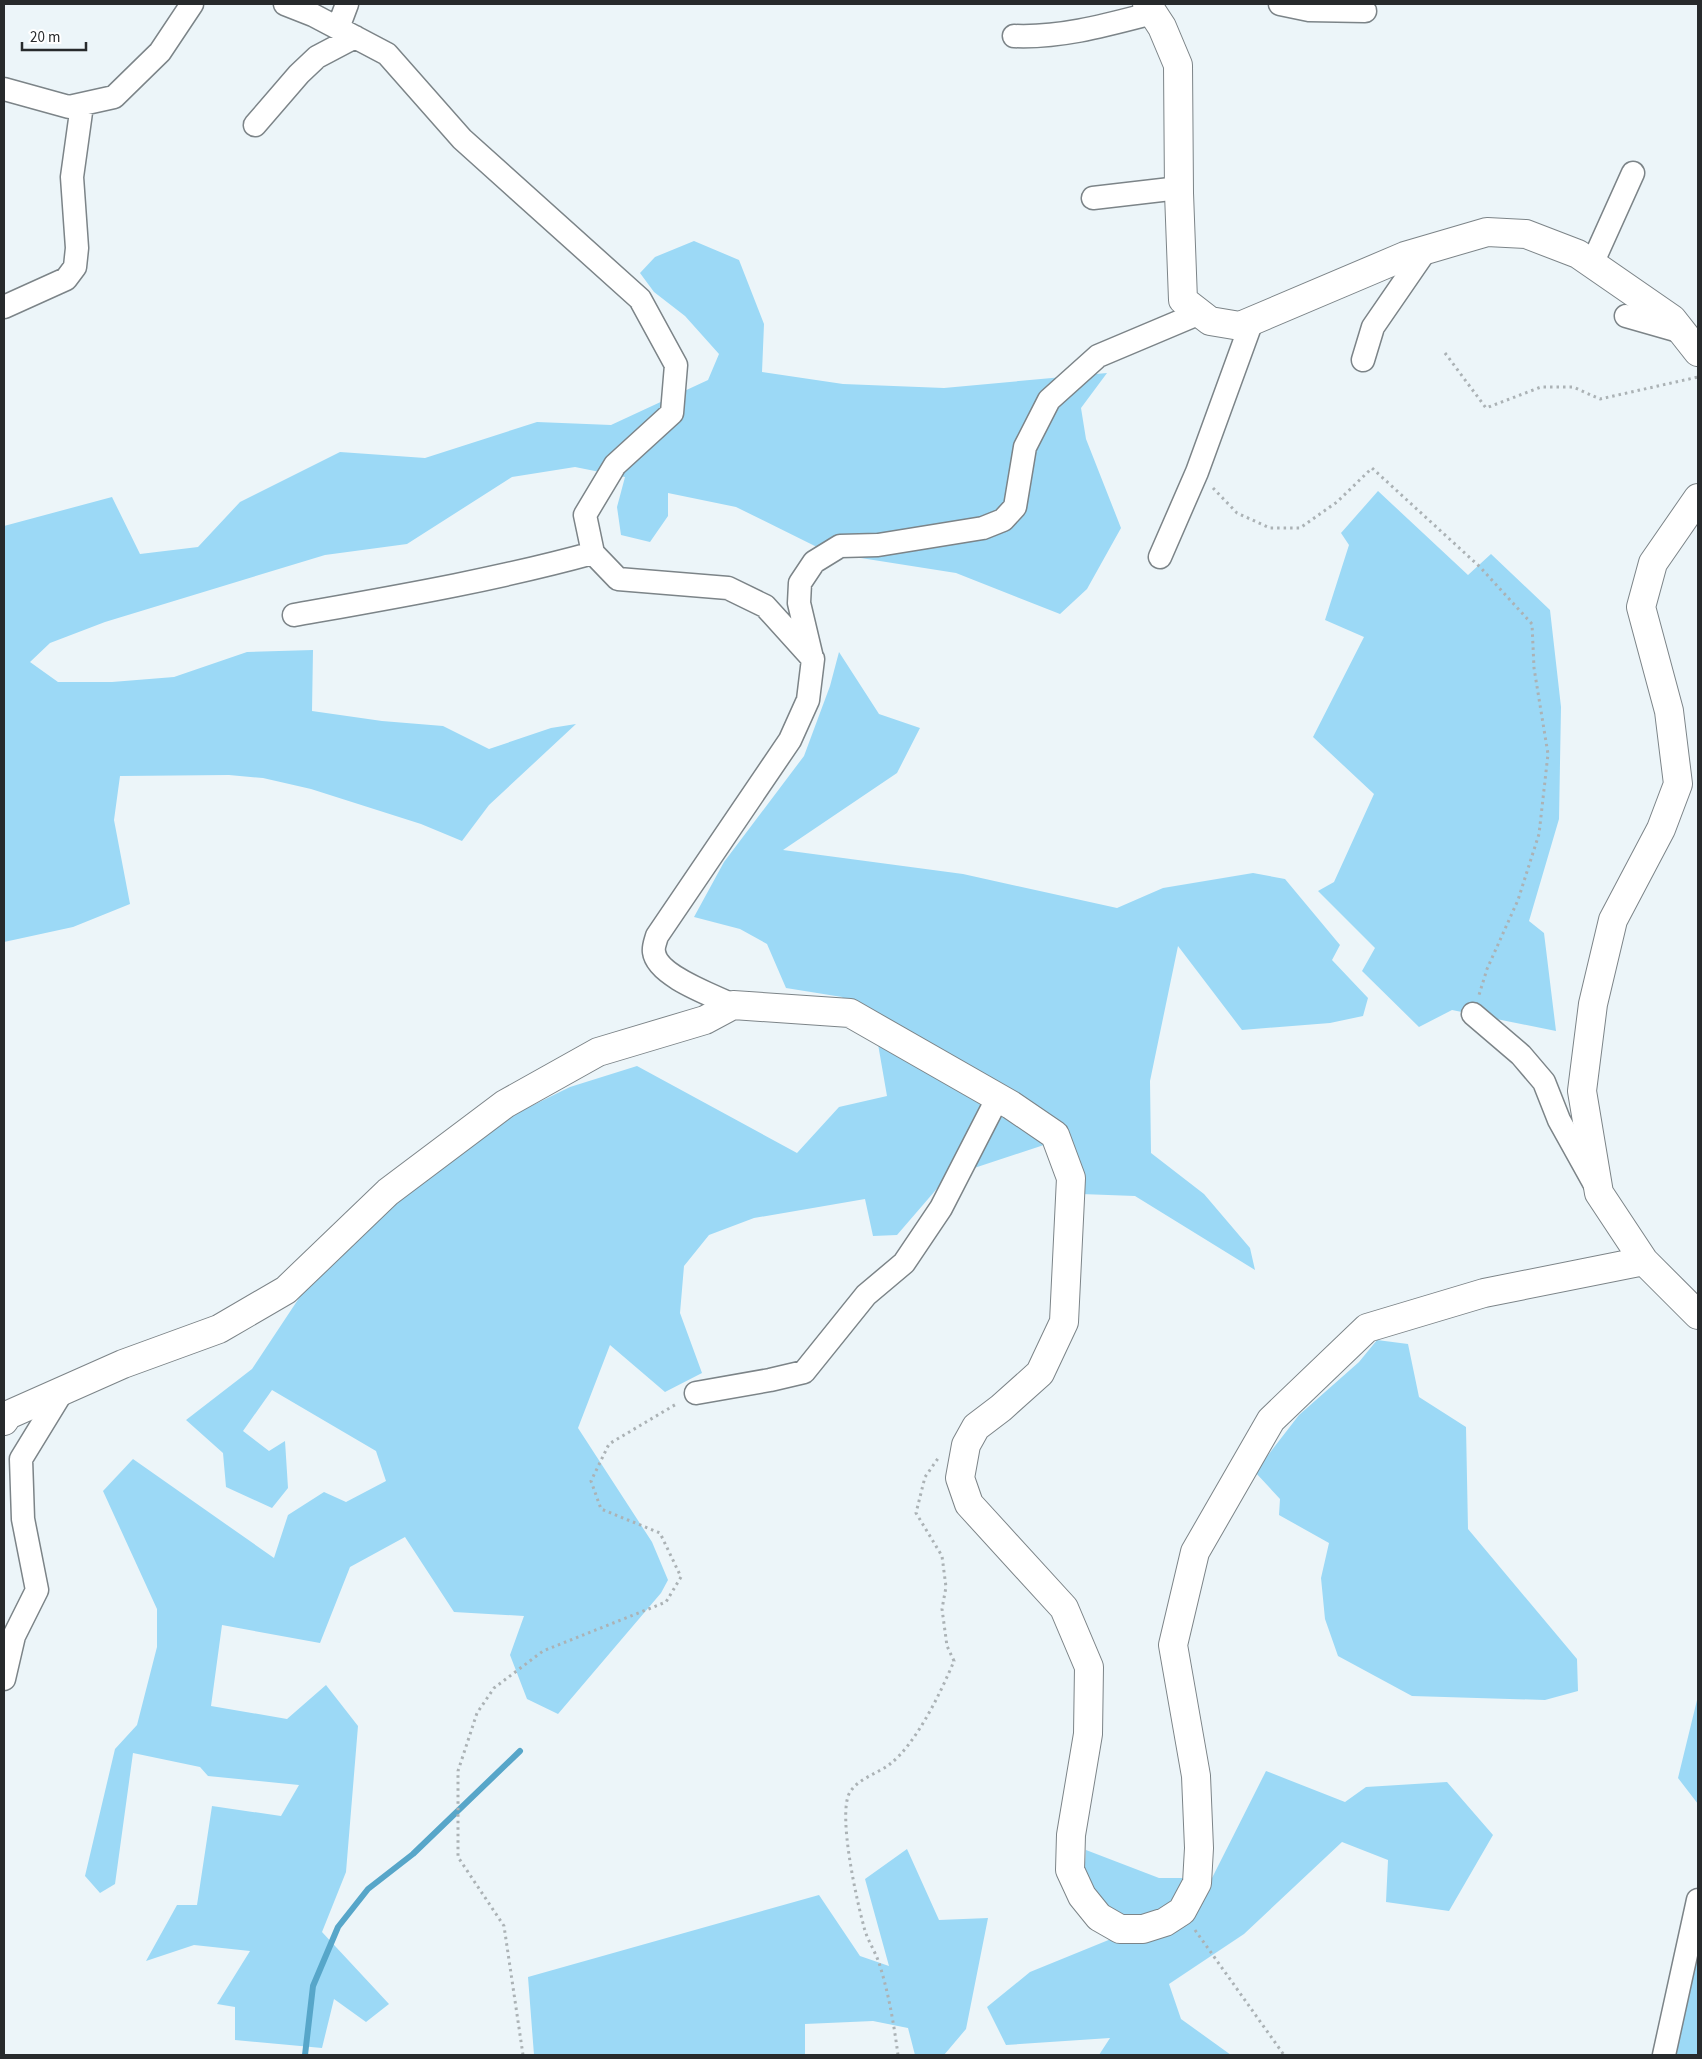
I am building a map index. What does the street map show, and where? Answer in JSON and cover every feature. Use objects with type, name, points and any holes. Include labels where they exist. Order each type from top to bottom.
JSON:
[{"type":"street","points":[[4,89],[69,107],[114,97],[160,52],[192,4]]},
{"type":"street","points":[[285,4],[346,32],[387,54],[462,138],[640,299],[676,365],[672,413],[615,465],[585,515],[593,553],[618,579],[728,588],[764,606],[812,659]]},
{"type":"street","points":[[254,125],[299,74],[346,32],[347,4]]},
{"type":"street","points":[[1280,4],[1309,10],[1365,11]]},
{"type":"street","points":[[1014,36],[1036,37],[1094,29],[1150,9],[1162,27],[1178,64],[1179,188],[1184,300],[1210,321],[1240,326],[1405,256],[1487,232],[1526,234],[1578,254],[1672,319],[1694,347]]},
{"type":"street","points":[[4,307],[66,279],[75,266],[78,248],[72,177],[82,104]]},
{"type":"street","points":[[1592,264],[1633,173]]},
{"type":"street","points":[[1093,198],[1179,188]]},
{"type":"street","points":[[1363,360],[1373,327],[1400,285],[1426,250]]},
{"type":"street","points":[[1200,313],[1098,356],[1049,400],[1025,446],[1015,508],[1003,520],[983,528],[878,545],[840,546],[814,562],[800,583],[799,603],[812,659],[808,700],[790,740],[657,936],[654,952],[661,967],[677,978],[733,1005],[850,1013],[998,1097],[1055,1135],[1071,1178],[1064,1322],[1040,1372],[1001,1408],[976,1427],[966,1446],[960,1478],[969,1504],[1064,1608],[1088,1667],[1088,1734],[1071,1836],[1070,1870],[1082,1896],[1099,1917],[1120,1929],[1142,1929],[1165,1922],[1182,1911],[1196,1883],[1199,1848],[1196,1776],[1173,1645],[1195,1552],[1271,1420],[1367,1328],[1484,1293],[1644,1261]]},
{"type":"street","points":[[1626,316],[1694,347]]},
{"type":"street","points":[[1160,557],[1197,472],[1252,321]]},
{"type":"street","points":[[1599,1193],[1582,1091],[1593,1004],[1613,920],[1661,829],[1678,784],[1669,711],[1641,607],[1653,563],[1698,498]]},
{"type":"street","points":[[294,615],[442,589],[528,571],[593,553]]},
{"type":"street","points":[[4,1421],[8,1415],[123,1364],[219,1329],[286,1290],[388,1192],[505,1104],[598,1052],[705,1020],[733,1005]]},
{"type":"street","points":[[1473,1014],[1521,1056],[1544,1082],[1559,1120],[1599,1193],[1644,1261],[1698,1315]]},
{"type":"street","points":[[696,1393],[804,1372],[866,1295],[904,1263],[941,1208],[998,1097]]},
{"type":"street","points":[[4,1679],[14,1636],[37,1590],[23,1519],[21,1460],[62,1392]]},
{"type":"street","points":[[1664,2055],[1698,1900]]},
{"type":"path","points":[[1445,353],[1486,408],[1541,387],[1573,387],[1600,399],[1698,377]]},
{"type":"path","points":[[1197,472],[1237,513],[1270,528],[1300,528],[1338,502],[1372,468],[1480,567],[1532,624],[1534,668],[1548,754],[1539,834],[1518,900],[1487,969],[1473,1014]]},
{"type":"path","points":[[522,2055],[504,1926],[458,1857],[458,1771],[477,1713],[494,1688],[543,1651],[666,1602],[681,1577],[660,1533],[601,1509],[591,1481],[609,1444],[696,1393]]},
{"type":"path","points":[[898,2055],[880,1964],[864,1928],[844,1815],[849,1794],[858,1783],[890,1765],[903,1752],[941,1693],[954,1661],[947,1646],[942,1609],[946,1587],[942,1556],[916,1513],[924,1477],[946,1451]]},
{"type":"path","points":[[1182,1911],[1284,2055]]},
{"type":"shaded area","points":[[694,241],[739,260],[764,324],[762,372],[843,384],[944,388],[1107,373],[1081,408],[1086,439],[1121,528],[1087,589],[1060,614],[956,573],[829,553],[736,507],[668,493],[668,516],[650,542],[621,535],[617,507],[625,477],[575,467],[512,477],[407,544],[325,555],[105,622],[50,643],[30,662],[58,682],[112,682],[174,677],[247,652],[313,650],[312,711],[382,721],[443,726],[489,749],[551,728],[576,724],[489,805],[462,841],[421,824],[311,789],[263,778],[229,775],[120,776],[114,820],[130,904],[73,927],[4,942],[4,526],[112,497],[140,554],[198,547],[240,502],[340,452],[425,458],[537,422],[611,425],[708,380],[719,354],[685,316],[654,292],[640,273],[655,257]]},
{"type":"shaded area","points":[[1378,491],[1468,575],[1491,554],[1550,610],[1561,707],[1559,819],[1529,921],[1544,933],[1556,1031],[1452,1010],[1419,1027],[1362,971],[1375,948],[1318,891],[1334,882],[1374,794],[1313,737],[1364,637],[1325,620],[1349,545],[1341,533]]},
{"type":"shaded area","points":[[839,652],[879,714],[920,728],[897,773],[783,850],[963,874],[1117,908],[1163,888],[1253,873],[1285,879],[1340,945],[1332,960],[1368,998],[1363,1016],[1330,1023],[1242,1030],[1178,946],[1150,1081],[1151,1153],[1204,1194],[1250,1248],[1255,1270],[1135,1196],[1081,1194],[1068,1137],[947,1177],[897,1235],[873,1236],[865,1199],[754,1218],[709,1235],[684,1266],[680,1313],[702,1373],[665,1392],[610,1345],[578,1428],[652,1542],[668,1580],[661,1593],[558,1714],[527,1699],[510,1655],[524,1616],[454,1612],[405,1537],[350,1567],[320,1643],[222,1625],[211,1706],[287,1719],[326,1685],[358,1726],[346,1872],[322,1932],[389,2004],[366,2022],[334,1999],[322,2048],[235,2040],[235,2007],[217,2004],[250,1951],[194,1945],[146,1961],[177,1905],[197,1905],[212,1806],[281,1816],[299,1785],[208,1776],[200,1767],[133,1753],[115,1884],[100,1893],[85,1876],[115,1749],[137,1725],[157,1647],[157,1609],[103,1491],[133,1459],[274,1558],[288,1515],[324,1492],[346,1502],[386,1481],[376,1451],[272,1390],[243,1431],[269,1451],[285,1441],[288,1488],[272,1508],[226,1487],[223,1453],[186,1420],[252,1369],[309,1283],[395,1200],[519,1112],[570,1087],[637,1066],[797,1153],[839,1107],[887,1096],[878,1044],[842,997],[786,988],[767,944],[740,929],[694,917],[724,862],[804,756],[830,686]]},
{"type":"shaded area","points":[[1377,1340],[1408,1344],[1419,1397],[1466,1427],[1468,1529],[1577,1659],[1578,1691],[1545,1700],[1412,1696],[1338,1656],[1325,1619],[1321,1578],[1329,1543],[1279,1515],[1280,1499],[1255,1472],[1299,1415],[1359,1362]]},
{"type":"shaded area","points":[[1698,1696],[1698,1804],[1678,1778]]},
{"type":"shaded area","points":[[1266,1771],[1345,1802],[1366,1787],[1447,1782],[1493,1835],[1449,1911],[1386,1902],[1388,1860],[1342,1842],[1244,1934],[1169,1984],[1181,2019],[1231,2055],[1099,2055],[1110,2038],[1006,2045],[987,2007],[1030,1972],[1111,1939],[1084,1875],[1086,1850],[1159,1878],[1212,1878]]},
{"type":"shaded area","points":[[907,1849],[939,1920],[988,1918],[966,2029],[944,2055],[915,2055],[908,2028],[873,2021],[805,2024],[805,2055],[534,2055],[528,1977],[819,1895],[860,1956],[889,1966],[865,1879]]},
{"type":"shaded area","points":[[1698,1949],[1698,2055],[1675,2055]]},
{"type":"waterway","points":[[305,2055],[313,1986],[338,1927],[368,1889],[413,1854],[520,1751]]}]
